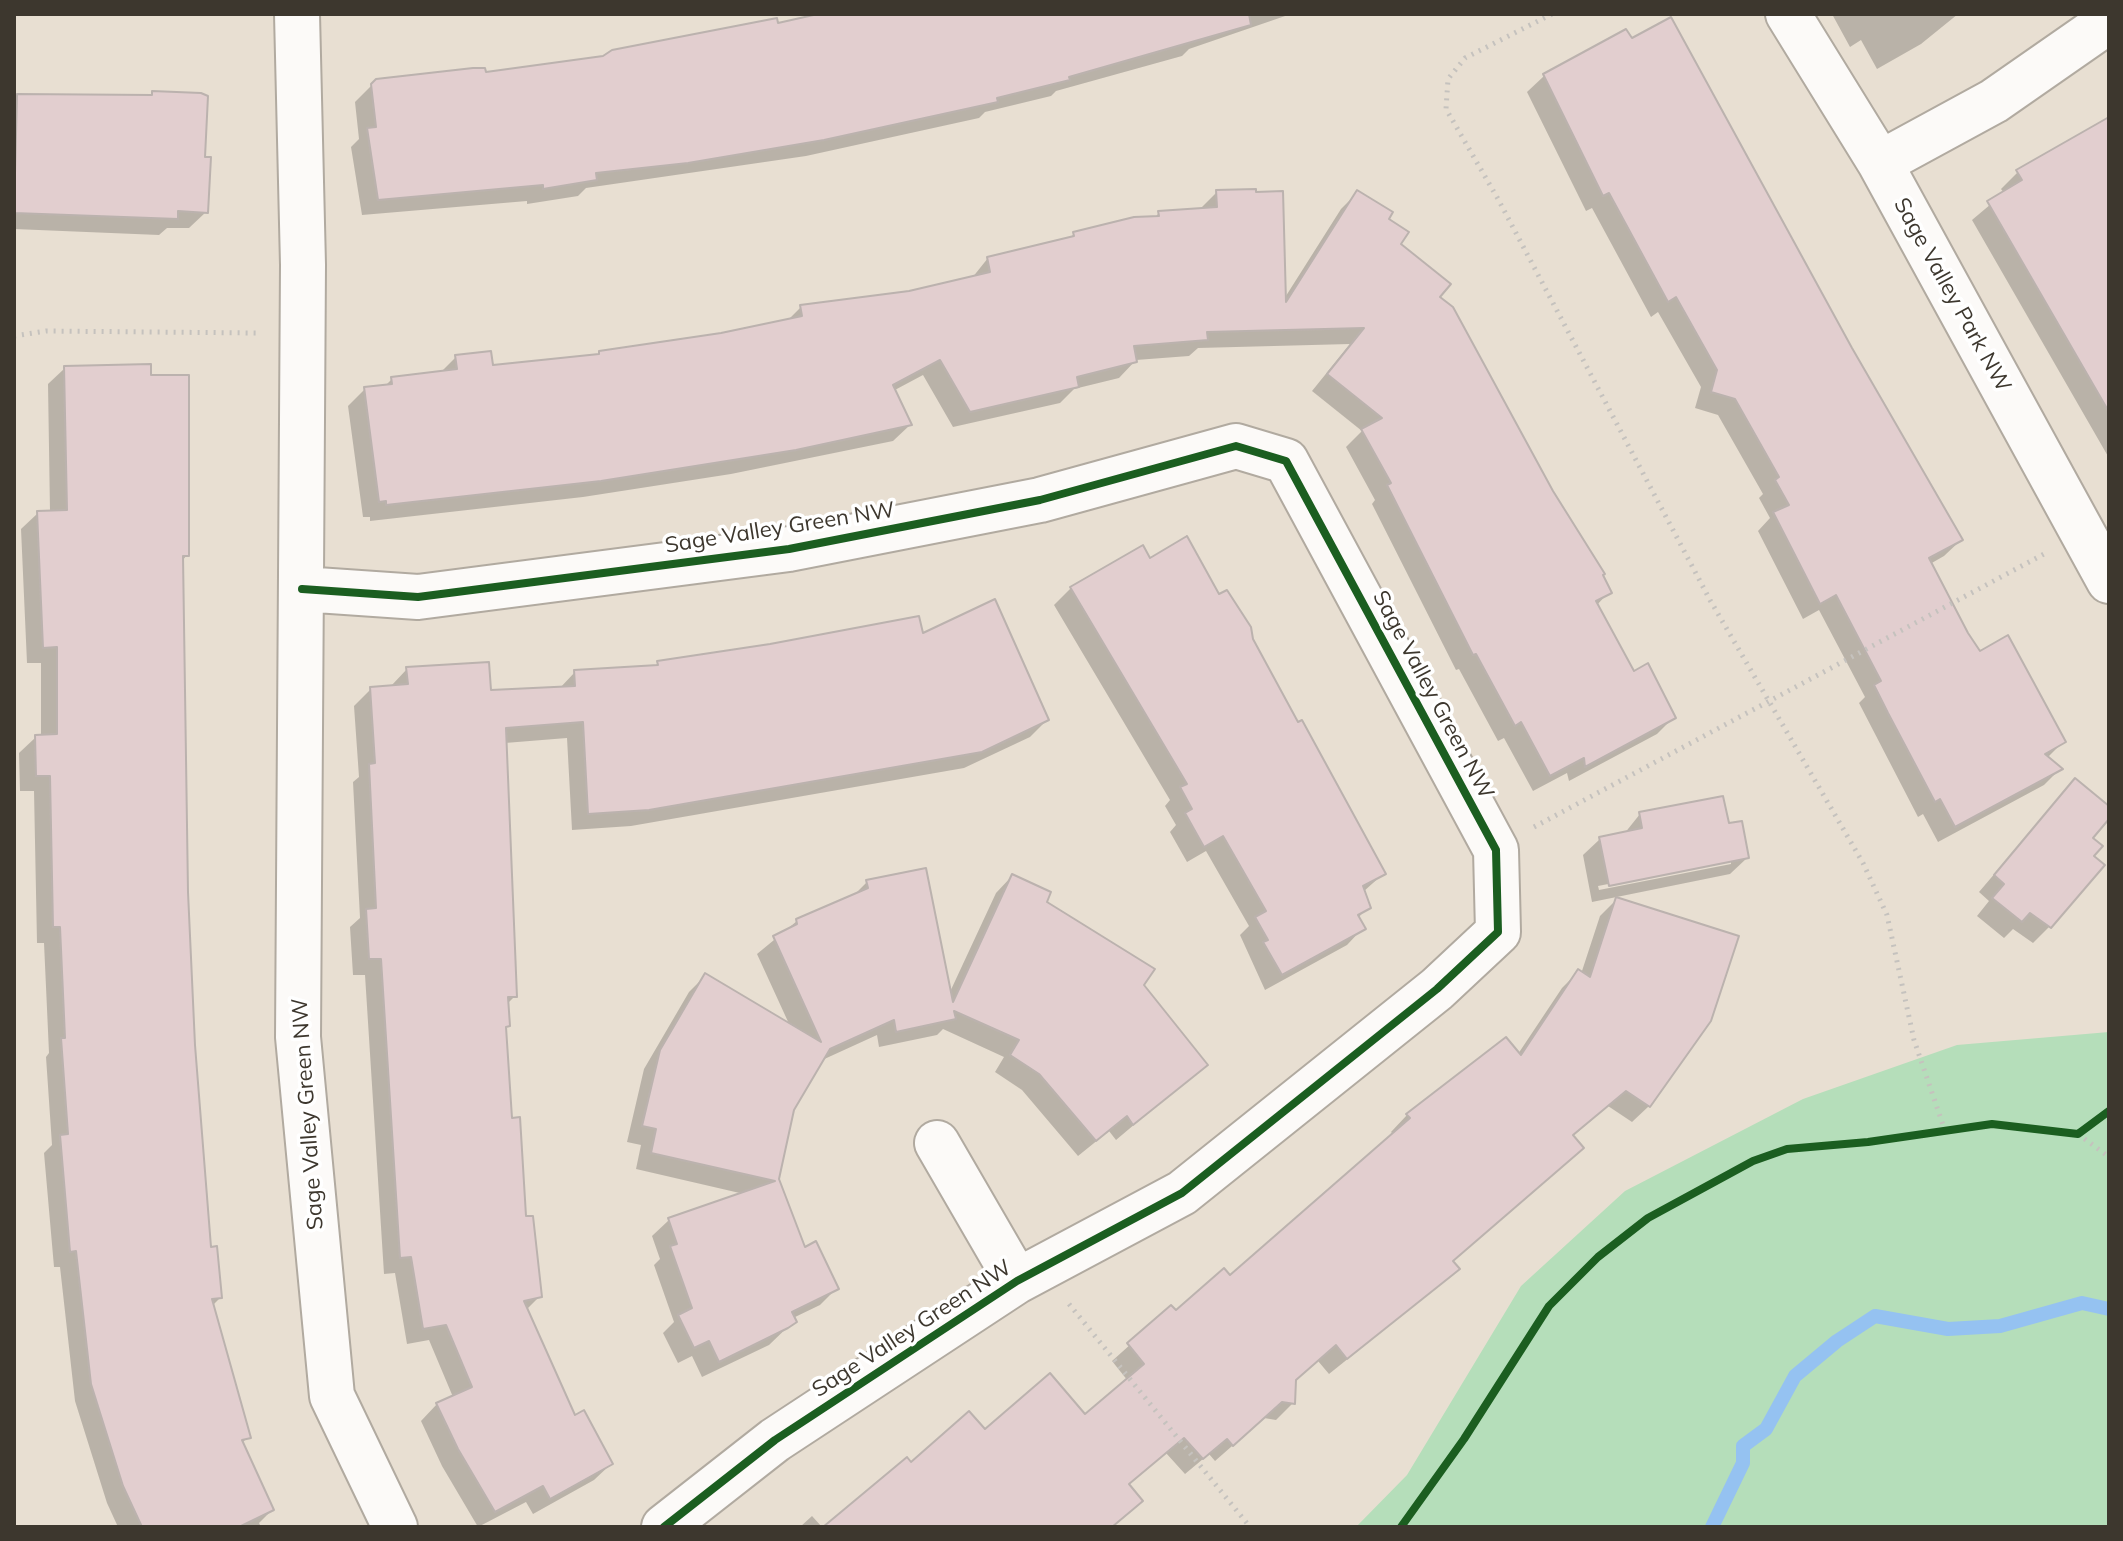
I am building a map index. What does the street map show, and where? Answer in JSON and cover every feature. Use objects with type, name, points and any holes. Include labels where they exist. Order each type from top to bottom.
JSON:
[{"type":"street","name":"Sage Valley Green NW","points":[[297,14],[303,333],[298,1037],[332,1396],[395,1527]]},
{"type":"street","name":"Sage Valley Park NW","points":[[1788,14],[1880,163],[2109,581]]},
{"type":"street","points":[[1880,163],[1994,101],[2109,21]]},
{"type":"street","name":"Sage Valley Green NW","points":[[302,589],[418,597],[789,549],[1040,500],[1236,446],[1286,461],[1496,850],[1498,932],[1437,989],[1182,1193],[1017,1281],[775,1440],[664,1527]]},
{"type":"street","points":[[937,1143],[1017,1281]]},
{"type":"path","points":[[1552,14],[1465,58],[1448,79],[1446,109],[1710,600],[1863,863],[1887,915],[1914,1040],[1944,1128]]},
{"type":"path","points":[[14,336],[46,331],[303,333]]},
{"type":"path","points":[[1496,850],[2082,534]]},
{"type":"path","points":[[1929,1131],[1956,1127]]},
{"type":"path","points":[[2078,1134],[2089,1127]]},
{"type":"path","points":[[2065,1132],[2078,1134],[2109,1157]]},
{"type":"path","points":[[1017,1281],[1070,1305],[1250,1527]]},
{"type":"green space","points":[[2109,1032],[2109,1527],[1356,1527],[1407,1475],[1521,1286],[1625,1191],[1803,1099],[1957,1045]]},
{"type":"building","points":[[818,14],[1249,14],[1251,25],[1069,77],[1070,80],[997,98],[998,102],[824,140],[688,163],[596,173],[597,180],[543,189],[543,185],[378,200],[367,128],[376,127],[371,84],[376,79],[473,68],[485,68],[486,72],[603,56],[612,50],[777,18],[778,23]]},
{"type":"building","points":[[1671,17],[1852,348],[1963,540],[1929,558],[1968,633],[1980,651],[2008,635],[2066,742],[2045,754],[2063,769],[1955,827],[1940,799],[1935,802],[1888,713],[1874,685],[1881,681],[1836,595],[1820,604],[1773,512],[1789,505],[1775,480],[1779,477],[1735,399],[1711,392],[1717,370],[1676,297],[1668,302],[1609,193],[1603,196],[1543,74],[1626,29],[1632,38]]},
{"type":"building","points":[[152,91],[208,96],[205,157],[211,157],[208,213],[178,211],[178,219],[14,213],[17,94],[152,95]]},
{"type":"building","points":[[2109,117],[2109,412],[1987,201],[2022,180],[2016,170]]},
{"type":"building","points":[[1256,189],[1256,192],[1283,191],[1286,302],[1357,190],[1393,212],[1389,219],[1409,232],[1401,244],[1451,284],[1440,297],[1453,307],[1553,491],[1605,574],[1612,593],[1596,601],[1634,671],[1648,663],[1676,718],[1585,767],[1584,758],[1550,776],[1521,722],[1515,726],[1476,654],[1473,655],[1387,485],[1391,483],[1361,429],[1382,418],[1327,374],[1364,328],[1207,332],[1208,340],[1134,346],[1137,362],[1077,377],[1079,387],[970,412],[940,360],[893,385],[912,425],[796,450],[601,481],[386,505],[386,501],[379,502],[364,387],[392,384],[391,377],[457,369],[455,355],[491,351],[493,365],[599,354],[599,351],[721,333],[802,316],[800,305],[909,291],[990,272],[987,257],[1074,236],[1073,232],[1134,217],[1159,216],[1158,211],[1217,207],[1216,190]]},
{"type":"building","points":[[151,364],[151,375],[189,375],[189,556],[183,556],[188,892],[195,1045],[211,1247],[217,1246],[222,1298],[212,1299],[251,1438],[242,1440],[274,1510],[239,1527],[142,1527],[123,1486],[91,1384],[76,1251],[70,1252],[60,1135],[68,1134],[61,1038],[65,1038],[60,927],[53,927],[50,776],[36,776],[35,735],[57,734],[57,647],[43,648],[37,511],[67,510],[64,366]]},
{"type":"building","points":[[1187,536],[1219,594],[1227,590],[1251,627],[1253,639],[1298,722],[1302,720],[1386,874],[1363,886],[1371,908],[1358,915],[1366,929],[1282,975],[1263,942],[1268,940],[1255,917],[1266,911],[1223,836],[1204,847],[1185,813],[1192,809],[1180,787],[1187,784],[1070,587],[1143,545],[1150,558]]},
{"type":"building","points":[[995,599],[1049,720],[982,752],[649,810],[588,814],[583,722],[506,728],[517,997],[508,997],[510,1026],[506,1027],[512,1118],[520,1117],[526,1216],[533,1216],[542,1297],[524,1301],[575,1415],[584,1410],[613,1464],[550,1499],[543,1486],[495,1512],[458,1449],[436,1403],[472,1387],[446,1325],[423,1329],[411,1257],[400,1258],[381,959],[369,959],[366,909],[376,908],[369,764],[375,763],[370,687],[408,684],[406,667],[489,662],[491,690],[575,686],[574,670],[658,665],[657,661],[919,616],[923,633]]},
{"type":"building","points":[[2075,778],[2109,806],[2109,819],[2093,838],[2103,846],[2094,856],[2105,865],[2051,928],[2030,913],[2022,922],[1992,898],[2004,884],[1994,875]]},
{"type":"building","points":[[1723,796],[1729,823],[1742,821],[1749,858],[1609,886],[1599,837],[1642,828],[1639,812]]},
{"type":"building","points":[[926,868],[953,1002],[1012,874],[1051,892],[1047,902],[1155,969],[1144,985],[1208,1065],[1133,1125],[1127,1116],[1096,1141],[1039,1074],[1010,1055],[1019,1040],[954,1011],[956,1019],[896,1032],[894,1020],[830,1049],[794,1110],[779,1179],[805,1247],[816,1241],[839,1289],[792,1312],[797,1322],[788,1328],[719,1362],[709,1341],[694,1348],[678,1315],[692,1308],[670,1246],[677,1244],[668,1218],[775,1181],[651,1153],[656,1129],[642,1126],[660,1050],[705,973],[821,1042],[773,936],[797,924],[796,919],[868,888],[866,880]]},
{"type":"building","points":[[1616,897],[1739,936],[1711,1021],[1650,1107],[1626,1091],[1573,1135],[1584,1148],[1453,1261],[1460,1269],[1347,1359],[1336,1345],[1296,1380],[1295,1404],[1282,1402],[1233,1446],[1227,1439],[1203,1459],[1184,1438],[1129,1484],[1143,1501],[1112,1527],[823,1527],[907,1457],[911,1462],[969,1411],[985,1429],[1050,1373],[1085,1414],[1144,1364],[1127,1343],[1171,1305],[1176,1310],[1224,1268],[1230,1275],[1410,1118],[1406,1114],[1506,1037],[1521,1055],[1578,969],[1590,977]]},
{"type":"waterway","points":[[1712,1527],[1743,1463],[1743,1446],[1766,1429],[1795,1376],[1837,1341],[1875,1316],[1948,1329],[2000,1326],[2082,1303],[2109,1309]]},
{"type":"cycle path","points":[[302,589],[418,597],[789,549],[1040,500],[1236,446],[1286,461],[1496,850],[1498,932],[1437,989],[1182,1193],[1017,1281],[775,1440],[664,1527]]},
{"type":"cycle path","points":[[1401,1527],[1464,1439],[1549,1306],[1598,1257],[1648,1218],[1753,1161],[1787,1149],[1868,1142],[1992,1124],[2078,1134],[2109,1111]]}]
